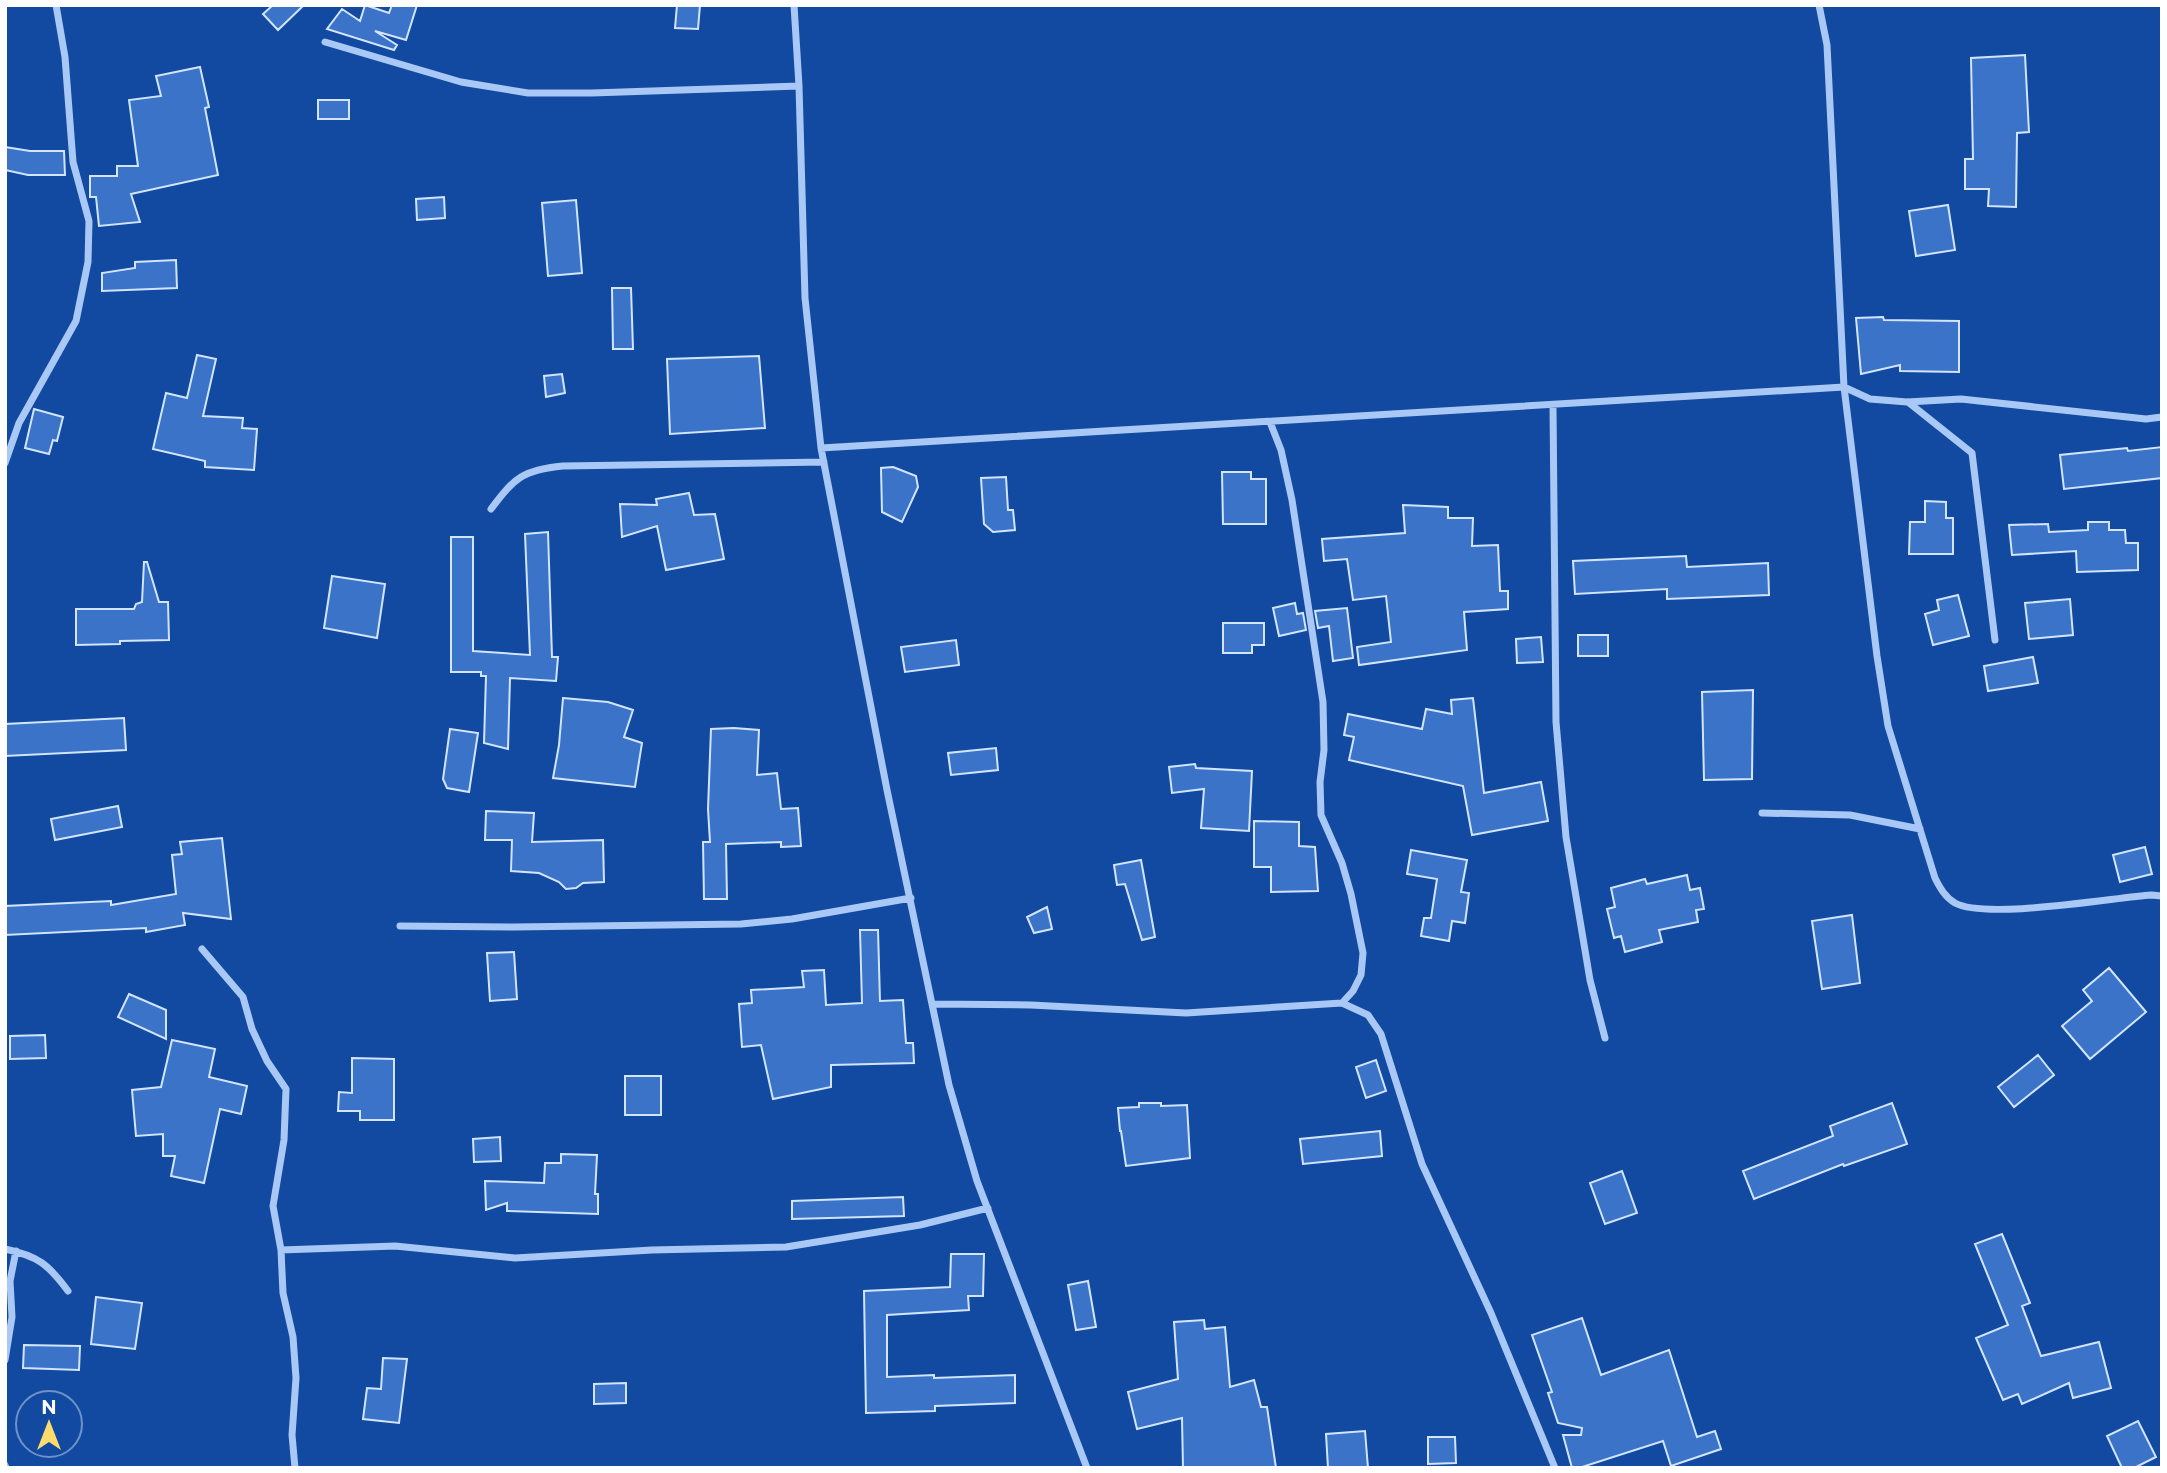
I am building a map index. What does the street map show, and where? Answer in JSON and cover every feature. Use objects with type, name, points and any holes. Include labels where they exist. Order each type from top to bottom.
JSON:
[{"type":"street","points":[[5,463],[19,423],[76,321],[88,262],[89,221],[74,162],[65,57],[56,5]]},
{"type":"street","points":[[794,5],[805,298],[821,448],[887,790],[949,1085],[977,1181],[1087,1468]]},
{"type":"street","points":[[1819,5],[1827,45],[1844,387],[1888,726],[1935,878],[1944,895],[1957,904],[1983,909],[2054,906],[2162,896]]},
{"type":"street","points":[[325,42],[461,82],[527,93],[799,86]]},
{"type":"street","points":[[821,448],[1844,387],[1870,399],[1907,402],[1961,399],[2146,419],[2162,417]]},
{"type":"street","points":[[1907,402],[1972,453],[1995,640]]},
{"type":"street","points":[[1553,405],[1556,722],[1566,837],[1590,980],[1605,1038]]},
{"type":"street","points":[[1270,422],[1281,450],[1292,500],[1323,702],[1321,815],[1342,863],[1363,953],[1362,975],[1342,1003]]},
{"type":"street","points":[[491,509],[507,488],[535,469],[563,466],[824,462]]},
{"type":"street","points":[[1762,813],[1850,815],[1920,829]]},
{"type":"street","points":[[400,926],[729,924],[792,919],[911,898]]},
{"type":"street","points":[[202,948],[243,997],[257,1040],[286,1089],[284,1140],[273,1206],[281,1250],[283,1293],[293,1337],[296,1378],[292,1435],[295,1468]]},
{"type":"street","points":[[932,1004],[1031,1005],[1186,1013],[1342,1003],[1367,1015],[1381,1034],[1422,1164],[1491,1313],[1555,1468]]},
{"type":"street","points":[[281,1250],[396,1246],[515,1258],[652,1250],[786,1247],[919,1225],[988,1208]]},
{"type":"street","points":[[5,1249],[26,1254],[51,1267],[68,1291]]},
{"type":"street","points":[[5,1360],[12,1317],[10,1281],[16,1251]]},
{"type":"building","points":[[273,5],[304,5],[278,30],[263,14]]},
{"type":"building","points":[[365,5],[389,13],[392,5],[417,5],[406,40],[375,31],[397,45],[394,50],[327,29],[342,9],[360,21]]},
{"type":"building","points":[[677,5],[700,5],[698,29],[675,28]]},
{"type":"building","points":[[2025,55],[2029,132],[2017,133],[2016,207],[1988,206],[1989,189],[1965,189],[1965,159],[1973,159],[1971,58]]},
{"type":"building","points":[[200,67],[209,107],[205,108],[218,175],[131,194],[140,222],[99,226],[96,197],[90,197],[90,176],[117,176],[117,166],[138,166],[129,100],[161,96],[156,76]]},
{"type":"building","points":[[318,100],[349,100],[349,119],[318,119]]},
{"type":"building","points":[[5,147],[30,151],[64,151],[65,175],[28,175],[5,170]]},
{"type":"building","points":[[444,197],[445,218],[417,220],[416,199]]},
{"type":"building","points":[[576,200],[582,273],[548,276],[542,203]]},
{"type":"building","points":[[1948,205],[1955,250],[1916,256],[1909,211]]},
{"type":"building","points":[[176,260],[177,288],[102,291],[102,273],[135,268],[135,262]]},
{"type":"building","points":[[612,288],[631,288],[633,349],[613,349]]},
{"type":"building","points":[[1883,317],[1884,320],[1959,321],[1959,372],[1900,371],[1900,365],[1861,374],[1856,318]]},
{"type":"building","points":[[197,355],[216,359],[203,416],[243,418],[242,428],[257,429],[254,470],[205,467],[205,461],[153,449],[166,393],[187,398]]},
{"type":"building","points":[[759,356],[765,428],[670,434],[667,359]]},
{"type":"building","points":[[562,374],[565,393],[546,397],[544,376]]},
{"type":"building","points":[[34,409],[63,417],[57,441],[53,440],[49,454],[25,448]]},
{"type":"building","points":[[2162,447],[2162,478],[2064,489],[2060,455]]},
{"type":"building","points":[[893,467],[916,476],[918,487],[902,522],[882,512],[881,468]]},
{"type":"building","points":[[1222,472],[1251,472],[1251,479],[1266,479],[1266,524],[1223,524]]},
{"type":"building","points":[[1006,477],[1008,510],[1013,510],[1015,530],[993,532],[984,524],[981,478]]},
{"type":"building","points":[[689,493],[694,515],[715,514],[724,559],[666,570],[657,526],[622,537],[620,504],[657,505],[656,499]]},
{"type":"building","points":[[1925,501],[1946,502],[1946,518],[1953,518],[1953,554],[1909,554],[1910,522],[1925,522]]},
{"type":"building","points":[[1403,505],[1448,507],[1448,518],[1473,518],[1472,546],[1498,545],[1500,591],[1508,591],[1508,609],[1464,612],[1467,650],[1359,665],[1357,647],[1391,642],[1386,596],[1353,600],[1347,559],[1324,561],[1322,539],[1405,533]]},
{"type":"building","points":[[2088,522],[2109,522],[2109,530],[2125,530],[2126,543],[2138,543],[2138,570],[2077,572],[2076,551],[2012,555],[2009,525],[2048,524],[2049,532],[2088,530]]},
{"type":"building","points":[[548,532],[552,657],[558,657],[556,681],[510,678],[508,749],[484,743],[486,676],[481,676],[481,672],[451,672],[451,537],[473,537],[473,651],[530,655],[525,534]]},
{"type":"building","points":[[1686,556],[1687,567],[1768,563],[1769,595],[1667,599],[1667,589],[1575,594],[1573,561]]},
{"type":"building","points":[[144,562],[147,562],[159,602],[168,602],[169,640],[76,645],[76,609],[134,609],[136,604],[142,602]]},
{"type":"building","points":[[332,576],[385,584],[377,638],[324,628]]},
{"type":"building","points":[[1958,595],[1969,636],[1933,645],[1925,614],[1939,610],[1937,600]]},
{"type":"building","points":[[2070,599],[2073,635],[2029,639],[2025,603]]},
{"type":"building","points":[[1295,603],[1297,614],[1303,613],[1306,630],[1279,636],[1273,608]]},
{"type":"building","points":[[1347,608],[1353,658],[1333,661],[1329,626],[1318,628],[1315,611]]},
{"type":"building","points":[[1223,623],[1264,623],[1264,645],[1252,645],[1252,653],[1223,653]]},
{"type":"building","points":[[1578,635],[1608,635],[1608,656],[1578,656]]},
{"type":"building","points":[[1541,637],[1543,662],[1517,663],[1516,639]]},
{"type":"building","points":[[956,640],[959,665],[905,672],[901,647]]},
{"type":"building","points":[[2033,657],[2038,683],[1988,691],[1984,666]]},
{"type":"building","points":[[1753,690],[1752,779],[1704,780],[1702,692]]},
{"type":"building","points":[[563,698],[608,702],[633,710],[624,737],[642,743],[635,787],[553,778]]},
{"type":"building","points":[[1473,698],[1484,793],[1541,782],[1548,821],[1472,835],[1463,786],[1349,760],[1354,737],[1344,735],[1348,714],[1422,729],[1426,709],[1452,714],[1451,700]]},
{"type":"building","points":[[124,718],[126,750],[5,756],[5,724]]},
{"type":"building","points":[[450,729],[478,733],[469,792],[447,788],[443,779]]},
{"type":"building","points":[[711,729],[759,730],[757,775],[777,773],[781,809],[798,808],[801,846],[781,847],[781,842],[726,844],[727,899],[704,899],[703,842],[710,842],[708,809]]},
{"type":"building","points":[[996,748],[998,770],[951,775],[948,753]]},
{"type":"building","points":[[1195,764],[1196,768],[1252,771],[1249,831],[1201,828],[1204,789],[1172,793],[1169,767]]},
{"type":"building","points":[[118,806],[122,827],[55,840],[51,819]]},
{"type":"building","points":[[486,811],[534,813],[532,842],[603,840],[604,882],[583,883],[576,888],[566,889],[559,882],[539,873],[511,871],[512,840],[485,840]]},
{"type":"building","points":[[1254,821],[1299,822],[1299,846],[1315,847],[1318,891],[1271,892],[1271,867],[1254,867]]},
{"type":"building","points":[[222,838],[231,919],[183,913],[185,925],[146,932],[146,928],[5,935],[5,906],[111,901],[111,905],[176,894],[172,855],[182,854],[180,842]]},
{"type":"building","points":[[2145,847],[2152,874],[2120,882],[2113,855]]},
{"type":"building","points":[[1411,850],[1467,860],[1461,892],[1469,893],[1465,923],[1452,921],[1449,941],[1421,936],[1424,918],[1431,918],[1437,879],[1407,874]]},
{"type":"building","points":[[1141,860],[1155,937],[1142,940],[1125,884],[1117,885],[1114,865]]},
{"type":"building","points":[[1687,875],[1690,890],[1700,888],[1704,909],[1696,910],[1698,922],[1659,930],[1662,942],[1625,952],[1621,936],[1614,938],[1607,909],[1615,907],[1611,888],[1645,879],[1647,884]]},
{"type":"building","points":[[1047,907],[1052,929],[1034,933],[1027,917]]},
{"type":"building","points":[[1852,915],[1860,983],[1822,989],[1812,921]]},
{"type":"building","points":[[860,930],[878,930],[880,1001],[903,1000],[906,1043],[913,1043],[914,1063],[831,1065],[831,1087],[773,1099],[761,1045],[742,1047],[739,1004],[752,1003],[751,990],[804,987],[802,971],[824,970],[826,1005],[862,1003]]},
{"type":"building","points":[[514,952],[517,999],[490,1001],[487,953]]},
{"type":"building","points":[[2109,968],[2146,1012],[2090,1059],[2062,1026],[2092,1001],[2083,990]]},
{"type":"building","points":[[129,994],[166,1010],[166,1039],[118,1017]]},
{"type":"building","points":[[45,1035],[46,1058],[10,1059],[10,1036]]},
{"type":"building","points":[[172,1040],[215,1049],[209,1077],[247,1086],[241,1114],[220,1109],[204,1183],[171,1176],[175,1156],[163,1156],[163,1134],[136,1136],[132,1090],[161,1087]]},
{"type":"building","points":[[2038,1055],[2054,1075],[2014,1107],[1998,1087]]},
{"type":"building","points":[[352,1058],[394,1059],[394,1120],[360,1120],[360,1111],[338,1111],[339,1092],[352,1093]]},
{"type":"building","points":[[1376,1060],[1386,1091],[1366,1098],[1356,1067]]},
{"type":"building","points":[[625,1076],[661,1076],[661,1115],[625,1115]]},
{"type":"building","points":[[1139,1103],[1187,1105],[1190,1158],[1126,1166],[1118,1108],[1139,1107]]},
{"type":"building","points":[[1892,1103],[1907,1144],[1844,1166],[1843,1164],[1754,1199],[1743,1171],[1833,1136],[1830,1126]]},
{"type":"building","points":[[1380,1131],[1382,1156],[1303,1164],[1300,1139]]},
{"type":"building","points":[[500,1137],[501,1161],[474,1162],[473,1139]]},
{"type":"building","points":[[561,1154],[597,1155],[595,1194],[598,1194],[598,1214],[507,1211],[507,1203],[486,1210],[485,1181],[544,1183],[545,1163],[561,1163]]},
{"type":"building","points":[[1622,1171],[1637,1213],[1605,1224],[1590,1183]]},
{"type":"building","points":[[903,1197],[904,1216],[792,1219],[792,1201]]},
{"type":"building","points":[[2002,1234],[2030,1303],[2022,1306],[2041,1356],[2099,1342],[2111,1388],[2073,1398],[2069,1383],[2022,1404],[2018,1394],[2003,1400],[1976,1338],[2008,1325],[1975,1244]]},
{"type":"building","points":[[951,1254],[984,1254],[983,1296],[968,1296],[969,1310],[887,1315],[887,1377],[1015,1375],[1015,1403],[935,1406],[935,1411],[866,1413],[864,1291],[950,1287]]},
{"type":"building","points":[[1088,1281],[1096,1327],[1076,1330],[1068,1285]]},
{"type":"building","points":[[96,1297],[142,1303],[135,1349],[91,1344]]},
{"type":"building","points":[[1582,1318],[1601,1375],[1669,1350],[1697,1437],[1715,1431],[1721,1449],[1671,1466],[1663,1441],[1572,1468],[1563,1435],[1581,1435],[1582,1428],[1558,1423],[1548,1393],[1552,1392],[1532,1335]]},
{"type":"building","points":[[1204,1320],[1205,1329],[1225,1327],[1230,1387],[1254,1380],[1261,1407],[1267,1407],[1276,1468],[1183,1468],[1182,1418],[1137,1429],[1128,1392],[1178,1379],[1174,1322]]},
{"type":"building","points":[[24,1345],[80,1346],[79,1370],[23,1368]]},
{"type":"building","points":[[383,1358],[407,1359],[399,1423],[363,1419],[367,1388],[381,1389]]},
{"type":"building","points":[[626,1383],[626,1403],[594,1404],[594,1384]]},
{"type":"building","points":[[2138,1421],[2156,1457],[2134,1468],[2122,1468],[2107,1436]]},
{"type":"building","points":[[1365,1431],[1368,1468],[1328,1468],[1326,1434]]},
{"type":"building","points":[[1428,1437],[1455,1437],[1456,1463],[1428,1464]]}]
